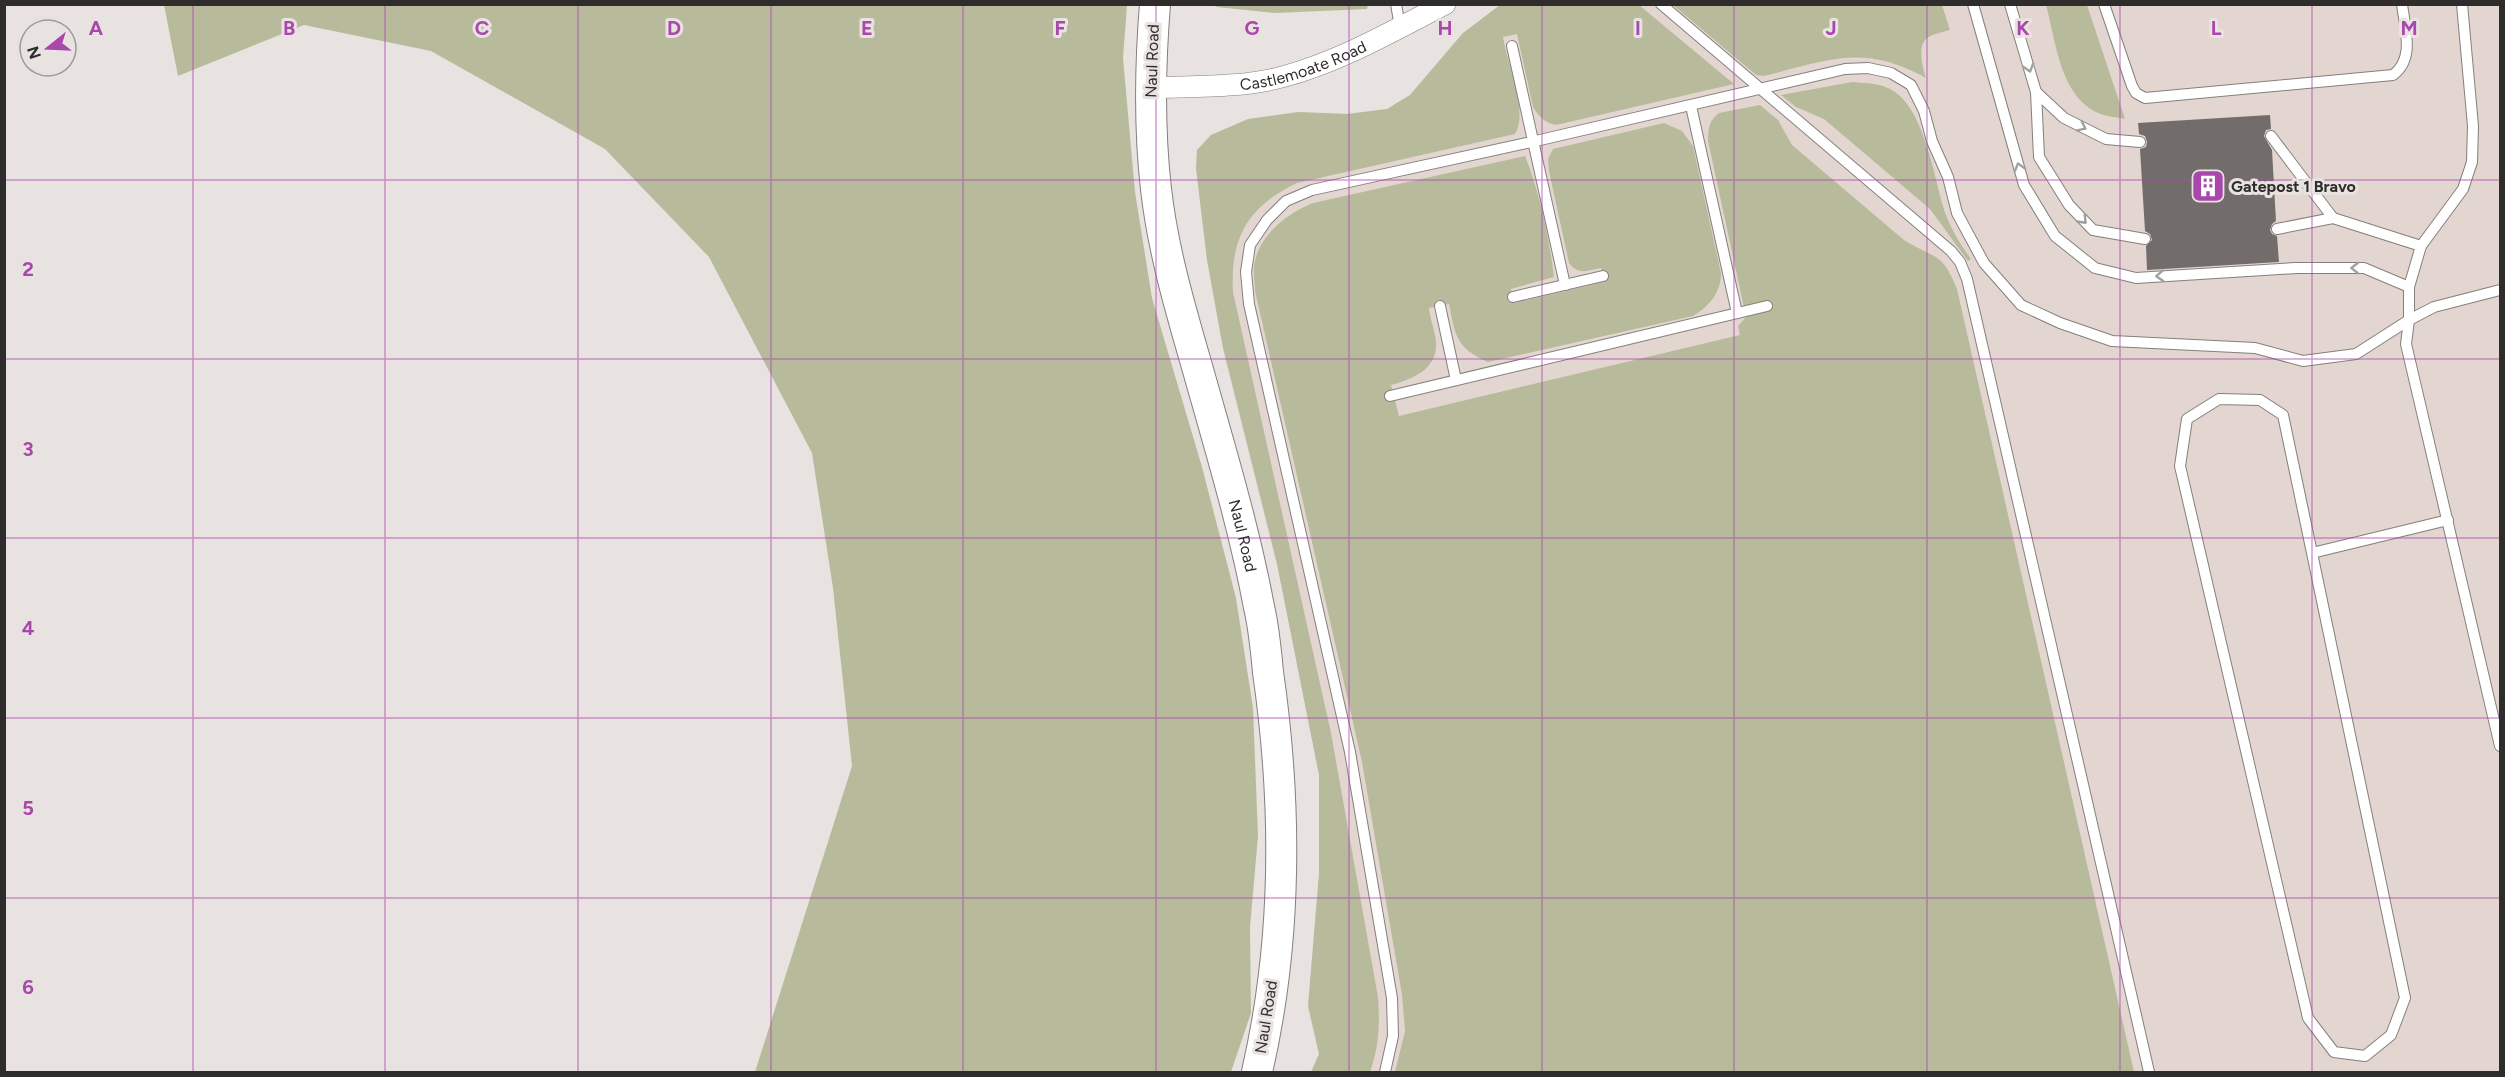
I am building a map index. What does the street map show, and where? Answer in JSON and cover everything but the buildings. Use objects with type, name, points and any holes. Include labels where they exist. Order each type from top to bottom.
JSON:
[{"type":"street","name":"Naul Road","points":[[1155,4],[1150,87],[1156,190],[1169,265],[1232,488],[1260,608],[1275,720],[1281,822],[1280,913],[1272,986],[1257,1072]]},
{"type":"street","name":"Castlemoate Road","points":[[1150,87],[1237,83],[1281,78],[1332,60],[1446,4]]},
{"type":"lane","points":[[1396,4],[1400,27]]},
{"type":"lane","points":[[1661,4],[1952,251],[1960,262],[1967,279],[2149,1072]]},
{"type":"lane","points":[[1973,4],[2024,184],[2055,236],[2095,268],[2136,278],[2296,268],[2364,268],[2409,287]]},
{"type":"lane","points":[[2010,4],[2036,92],[2039,157],[2069,206],[2093,230],[2145,239]]},
{"type":"lane","points":[[2104,4],[2132,86],[2136,93],[2145,98],[2393,75],[2401,69],[2407,57],[2402,4]]},
{"type":"lane","points":[[2462,4],[2473,126],[2472,162],[2463,189],[2421,246],[2409,287],[2406,344],[2500,746]]},
{"type":"lane","points":[[1512,46],[1565,285]]},
{"type":"lane","points":[[1385,1072],[1393,1036],[1392,998],[1352,764],[1249,304],[1246,272],[1250,245],[1267,220],[1286,201],[1312,190],[1533,142],[1845,69],[1868,68],[1891,73],[1911,85],[1924,111],[1932,141],[1948,177],[1957,213],[1984,263],[2021,305],[2112,341],[2254,348],[2303,361],[2356,354],[2434,307],[2500,290]]},
{"type":"lane","points":[[2036,92],[2064,118],[2106,139],[2139,142]]},
{"type":"lane","points":[[1691,105],[1737,313]]},
{"type":"lane","points":[[2271,136],[2333,218]]},
{"type":"lane","points":[[2277,229],[2333,218],[2421,246]]},
{"type":"lane","points":[[1513,297],[1603,276]]},
{"type":"lane","points":[[1440,306],[1456,380]]},
{"type":"lane","points":[[1390,396],[1767,306]]},
{"type":"lane","points":[[2219,399],[2260,400],[2283,415],[2312,553],[2405,998],[2391,1035],[2365,1056],[2334,1052],[2308,1018],[2180,466],[2187,419],[2219,399]]},
{"type":"lane","points":[[2312,553],[2448,520]]},
{"type":"shaded area","points":[[1500,5],[2500,5],[2500,1072],[1311,1072],[1319,1054],[1308,1006],[1319,874],[1319,775],[1277,564],[1223,348],[1207,260],[1196,168],[1197,150],[1211,135],[1248,119],[1298,112],[1347,114],[1387,109],[1410,95],[1463,33]]},
{"type":"green space","points":[[164,5],[1127,5],[1123,58],[1135,192],[1152,298],[1202,467],[1236,598],[1253,708],[1258,836],[1250,927],[1251,1013],[1231,1072],[755,1072],[852,766],[833,588],[812,453],[709,257],[605,149],[431,51],[304,25],[178,76]]},
{"type":"green space","points":[[1214,5],[1368,5],[1367,9],[1275,13]]},
{"type":"green space","points":[[1500,5],[1639,5],[1734,84],[1556,125],[1543,119],[1533,107],[1517,34],[1503,37],[1520,113],[1515,134],[1297,183],[1280,192],[1254,214],[1239,241],[1233,273],[1233,292],[1331,733],[1378,997],[1378,1035],[1370,1072],[1311,1072],[1319,1054],[1308,1006],[1319,874],[1319,775],[1277,564],[1223,348],[1207,260],[1196,168],[1197,150],[1211,135],[1248,119],[1298,112],[1347,114],[1387,109],[1410,95],[1463,33]]},
{"type":"green space","points":[[1673,5],[1942,5],[1950,30],[1931,36],[1923,43],[1922,58],[1926,78],[1904,67],[1864,58],[1827,60],[1764,76],[1756,75]]},
{"type":"green space","points":[[2046,5],[2087,5],[2125,119],[2101,114],[2087,106],[2077,96],[2062,67]]},
{"type":"green space","points":[[1852,82],[1875,84],[1888,88],[1901,97],[1911,110],[1926,144],[1946,215],[1971,259],[1968,261],[1930,209],[1824,119],[1796,107],[1781,95]]},
{"type":"green space","points":[[1760,105],[1778,120],[1792,145],[1904,240],[1942,262],[1957,289],[2134,1072],[1395,1072],[1405,1031],[1402,995],[1362,762],[1255,291],[1254,269],[1257,255],[1261,245],[1275,227],[1293,213],[1313,203],[1525,156],[1543,215],[1554,277],[1511,289],[1514,303],[1604,282],[1601,268],[1579,271],[1569,263],[1548,159],[1553,149],[1664,123],[1682,131],[1693,146],[1721,273],[1717,292],[1705,308],[1693,316],[1488,362],[1463,346],[1453,324],[1449,304],[1429,308],[1436,351],[1433,359],[1422,371],[1408,380],[1391,385],[1399,416],[1740,335],[1738,326],[1746,317],[1708,133],[1711,122],[1719,113]]},
{"type":"place","name":"Gatepost 1 Bravo","points":[[2208,186]]}]
